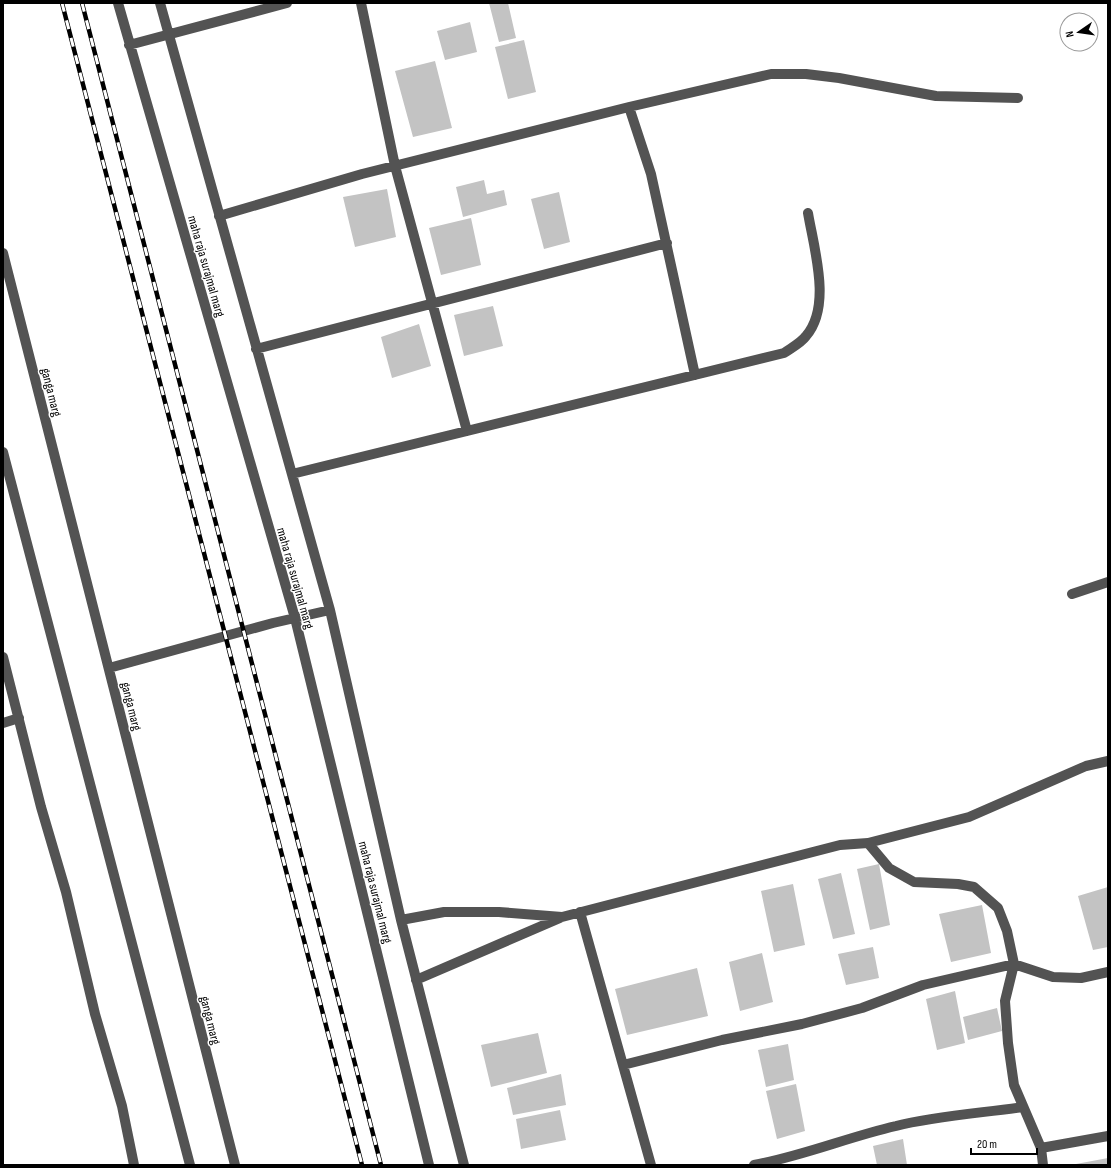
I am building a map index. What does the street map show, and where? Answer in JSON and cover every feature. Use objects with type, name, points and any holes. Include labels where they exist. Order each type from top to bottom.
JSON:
[{"type":"street","name":"maha raja surajmal marg","points":[[118,3],[295,618],[429,1165]]},
{"type":"street","name":"maha raja surajmal marg","points":[[160,3],[330,610],[401,920],[464,1165]]},
{"type":"street","points":[[129,45],[282,3]]},
{"type":"street","points":[[361,3],[394,166],[433,303],[467,431]]},
{"type":"street","points":[[219,216],[394,166],[629,107],[771,74],[806,74],[839,78],[936,96],[1018,98]]},
{"type":"street","points":[[629,107],[651,174],[695,375]]},
{"type":"street","points":[[292,474],[784,353],[806,336],[818,314],[820,288],[808,213]]},
{"type":"street","points":[[256,349],[667,243]]},
{"type":"street","name":"ganga marg","points":[[3,253],[235,1165]]},
{"type":"street","points":[[3,452],[190,1165]]},
{"type":"street","points":[[1072,594],[1108,582]]},
{"type":"street","points":[[109,668],[330,610]]},
{"type":"street","points":[[3,657],[20,718],[29,763],[85,969],[95,1014],[122,1106],[134,1165]]},
{"type":"street","points":[[3,723],[20,718]]},
{"type":"street","points":[[416,980],[562,917],[840,845],[868,842],[969,817],[1086,766],[1108,761]]},
{"type":"street","points":[[868,842],[889,868],[914,882],[958,884],[974,888],[998,908],[1007,931],[1014,964],[1005,1001],[1008,1043],[1014,1085],[1041,1148],[1043,1165]]},
{"type":"street","points":[[401,920],[444,912],[499,912],[562,917]]},
{"type":"street","points":[[580,912],[650,1165]]},
{"type":"street","points":[[623,1066],[722,1040],[802,1024],[862,1008],[923,985],[1014,964],[1053,977],[1080,978],[1108,972]]},
{"type":"street","points":[[754,1165],[782,1162],[897,1125],[1023,1107]]},
{"type":"street","points":[[1041,1148],[1108,1136]]},
{"type":"building","points":[[489,3],[508,3],[516,38],[499,42]]},
{"type":"building","points":[[470,22],[477,52],[445,60],[437,31]]},
{"type":"building","points":[[524,40],[536,92],[508,99],[495,47]]},
{"type":"building","points":[[435,61],[452,128],[413,137],[395,71]]},
{"type":"building","points":[[484,180],[487,194],[504,190],[507,205],[463,217],[456,187]]},
{"type":"building","points":[[387,189],[396,237],[355,247],[343,197]]},
{"type":"building","points":[[559,192],[570,242],[544,249],[531,199]]},
{"type":"building","points":[[471,218],[481,265],[441,275],[429,228]]},
{"type":"building","points":[[493,306],[503,346],[464,356],[454,315]]},
{"type":"building","points":[[419,324],[431,366],[392,378],[381,337]]},
{"type":"building","points":[[879,864],[890,925],[870,930],[857,869]]},
{"type":"building","points":[[841,873],[855,934],[833,939],[818,879]]},
{"type":"building","points":[[793,884],[805,945],[774,952],[761,891]]},
{"type":"building","points":[[1108,887],[1108,947],[1093,950],[1078,896]]},
{"type":"building","points":[[982,905],[991,953],[951,962],[939,914]]},
{"type":"building","points":[[873,947],[879,978],[846,985],[838,954]]},
{"type":"building","points":[[762,953],[773,1002],[740,1011],[729,962]]},
{"type":"building","points":[[697,968],[708,1016],[627,1035],[615,989]]},
{"type":"building","points":[[955,991],[965,1043],[937,1050],[926,999]]},
{"type":"building","points":[[997,1008],[1002,1031],[968,1040],[963,1017]]},
{"type":"building","points":[[538,1033],[547,1073],[491,1087],[481,1045]]},
{"type":"building","points":[[788,1044],[794,1080],[766,1087],[758,1050]]},
{"type":"building","points":[[561,1074],[566,1105],[513,1115],[507,1088]]},
{"type":"building","points":[[796,1084],[805,1131],[777,1139],[766,1091]]},
{"type":"building","points":[[560,1110],[566,1140],[521,1149],[516,1119]]},
{"type":"building","points":[[903,1139],[907,1165],[877,1165],[873,1146]]},
{"type":"building","points":[[1108,1158],[1108,1165],[1076,1165],[1076,1164]]},
{"type":"railway","points":[[62,3],[362,1165]]},
{"type":"railway","points":[[82,3],[381,1165]]}]
